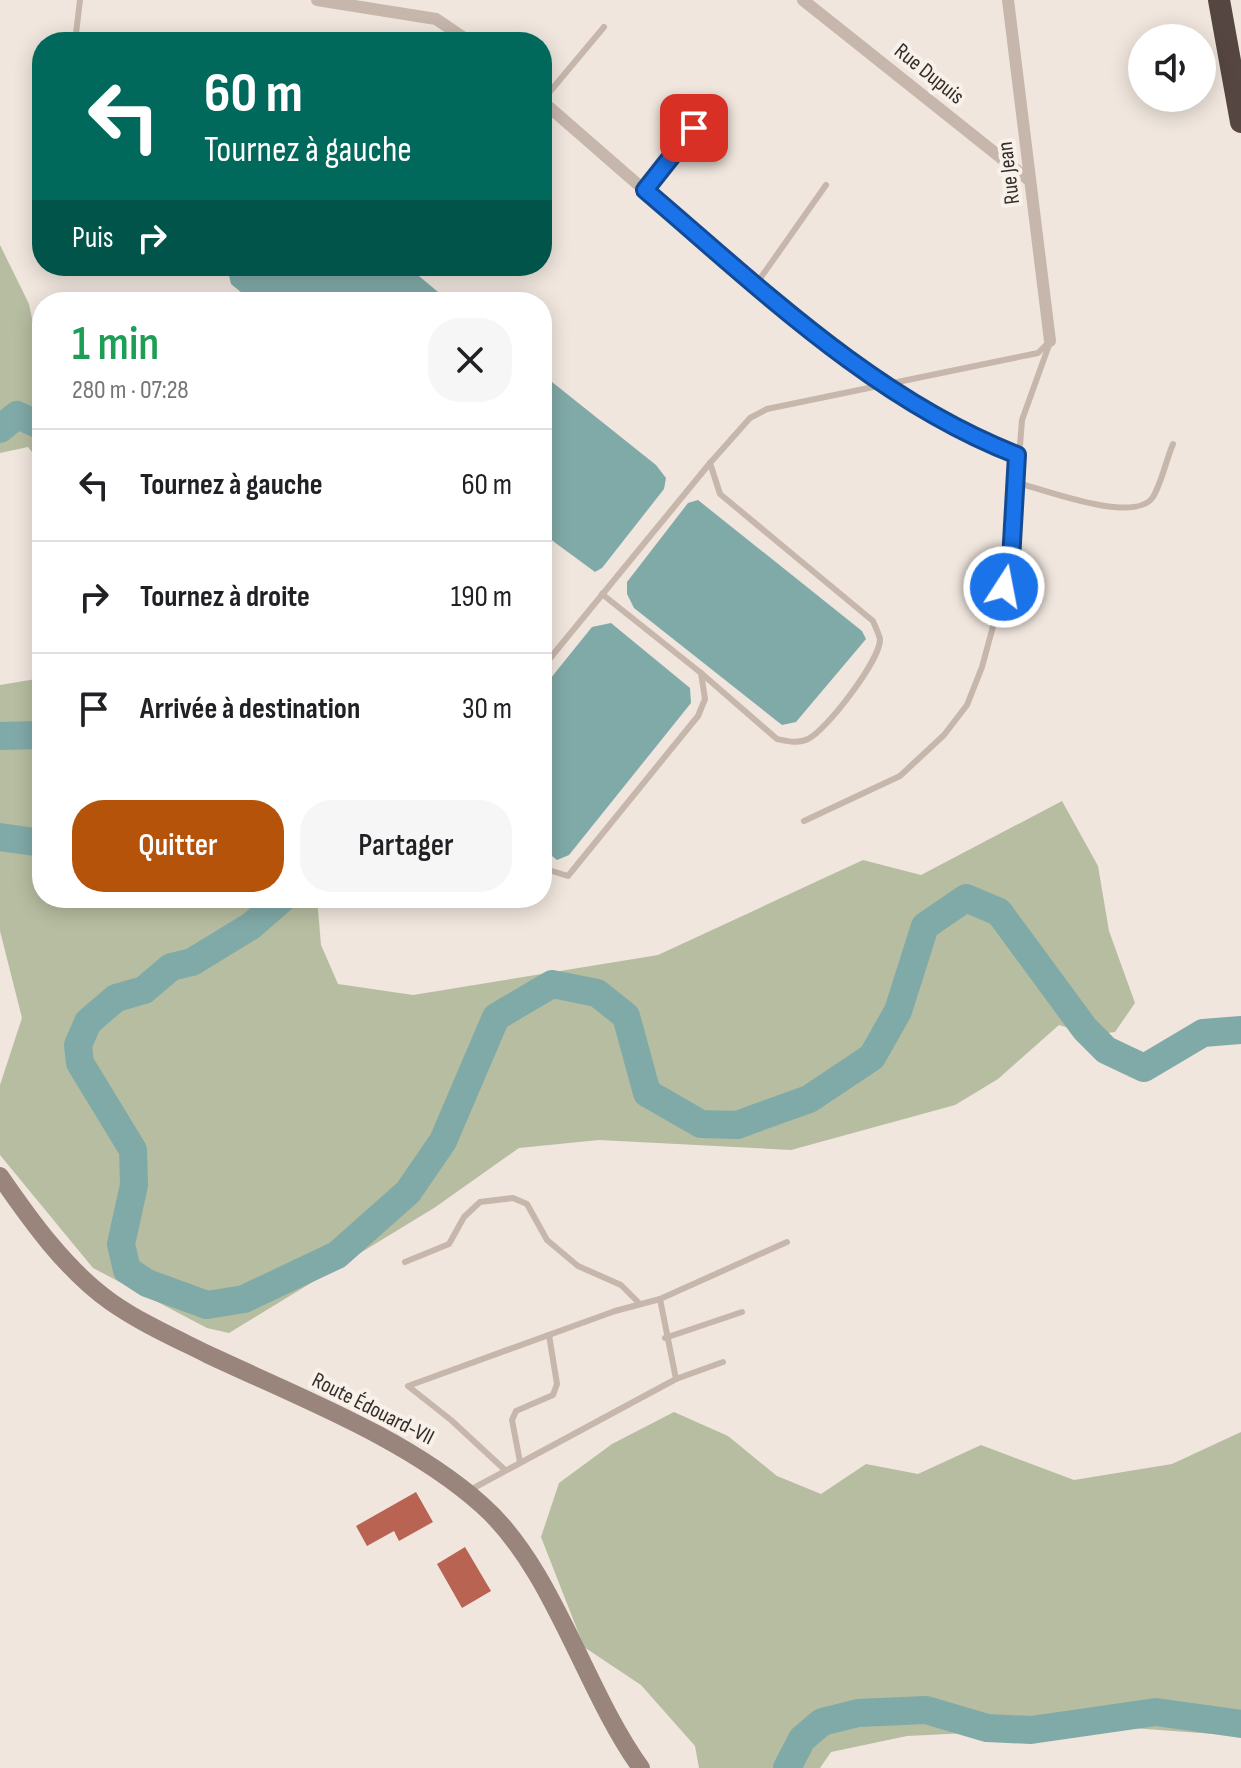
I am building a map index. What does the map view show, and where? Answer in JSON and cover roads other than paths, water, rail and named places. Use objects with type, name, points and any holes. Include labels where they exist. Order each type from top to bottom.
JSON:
[{"type":"highway","points":[[1219,0],[1241,122]]},
{"type":"main road","name":"Route Édouard-VII","points":[[0,1176],[62,1256],[111,1302],[158,1330],[397,1446],[467,1492],[492,1515],[525,1558],[607,1715],[641,1768]]},
{"type":"street","points":[[317,0],[436,19],[455,32]]},
{"type":"street","name":"Rue Dupuis","points":[[803,0],[1029,180]]},
{"type":"street","name":"Rue Jean","points":[[1008,0],[1050,341]]},
{"type":"street","points":[[552,110],[756,285],[884,385],[965,435],[1017,455]]},
{"type":"lane","points":[[76,32],[80,0]]},
{"type":"lane","points":[[552,89],[604,27]]},
{"type":"lane","points":[[645,190],[710,107]]},
{"type":"lane","points":[[756,285],[826,185]]},
{"type":"lane","points":[[552,656],[750,418],[767,409],[1038,353],[1050,341]]},
{"type":"lane","points":[[804,821],[900,776],[944,735],[967,705],[982,667],[1011,560],[1022,420],[1050,341]]},
{"type":"lane","points":[[1015,482],[1113,508],[1142,506],[1152,498],[1173,444]]},
{"type":"lane","points":[[602,594],[777,739],[792,743],[809,739],[851,693],[875,657],[880,639],[873,621],[720,494],[710,463]]},
{"type":"lane","points":[[552,871],[568,876],[698,716],[705,699],[701,673]]},
{"type":"lane","points":[[405,1262],[449,1244],[464,1217],[480,1202],[513,1198],[527,1204],[547,1240],[578,1266],[621,1285],[640,1304]]},
{"type":"lane","points":[[505,1470],[451,1420],[408,1386],[660,1299],[787,1242]]},
{"type":"lane","points":[[660,1299],[665,1338],[676,1379]]},
{"type":"lane","points":[[665,1338],[742,1312]]},
{"type":"lane","points":[[520,1462],[512,1420],[516,1411],[553,1395],[557,1384],[549,1335]]},
{"type":"lane","points":[[467,1492],[676,1379],[723,1362]]},
{"type":"water","points":[[229,276],[419,276],[438,292],[241,292],[231,284]]},
{"type":"water","points":[[552,382],[656,465],[666,478],[664,489],[602,568],[595,572],[552,540]]},
{"type":"water","points":[[698,500],[862,631],[866,639],[796,722],[782,725],[634,608],[627,594],[627,582],[688,503]]},
{"type":"water","points":[[611,623],[690,688],[691,703],[569,855],[557,860],[552,856],[552,677],[592,627]]},
{"type":"waterway","points":[[0,429],[17,415],[32,422]]},
{"type":"waterway","points":[[0,736],[32,735]]},
{"type":"waterway","points":[[0,837],[32,842]]},
{"type":"waterway","points":[[272,908],[251,926],[192,962],[171,967],[144,990],[116,998],[88,1022],[78,1045],[80,1063],[133,1150],[134,1185],[121,1244],[127,1270],[147,1283],[207,1305],[244,1299],[337,1255],[408,1192],[443,1141],[496,1017],[552,984],[597,993],[626,1016],[647,1093],[701,1124],[737,1125],[809,1099],[872,1057],[898,1011],[925,926],[966,898],[999,912],[1085,1029],[1106,1050],[1144,1068],[1203,1033],[1241,1030]]},
{"type":"waterway","points":[[787,1768],[802,1739],[822,1722],[858,1713],[926,1710],[987,1728],[1031,1730],[1156,1712],[1241,1724]]}]
